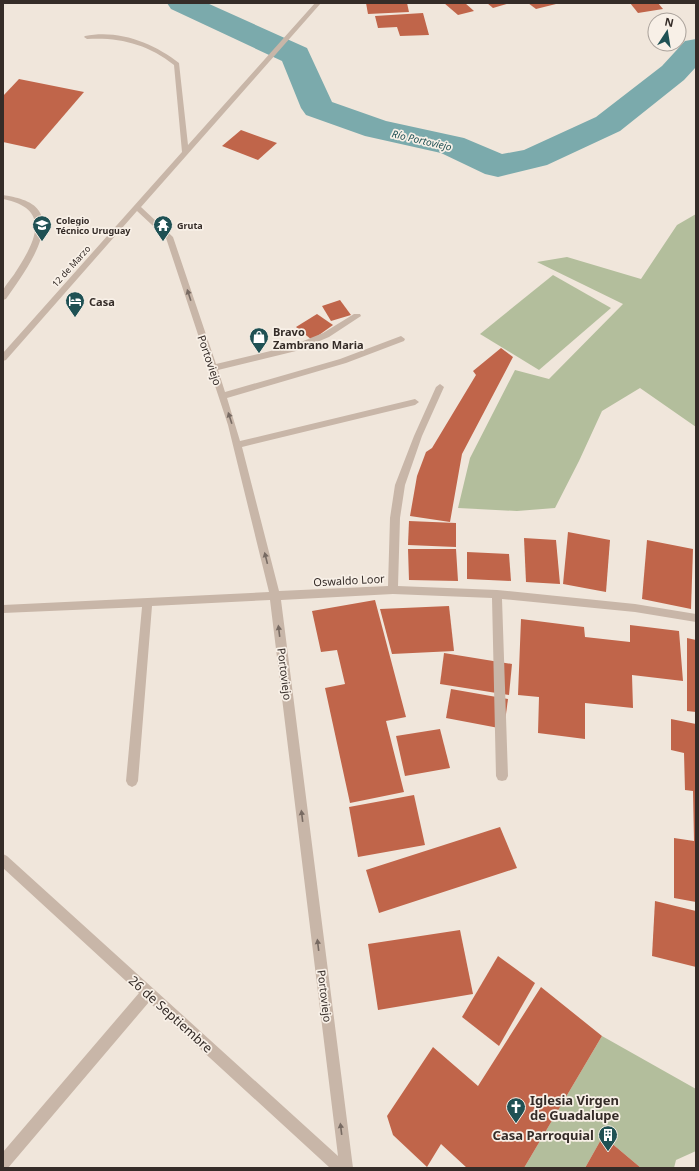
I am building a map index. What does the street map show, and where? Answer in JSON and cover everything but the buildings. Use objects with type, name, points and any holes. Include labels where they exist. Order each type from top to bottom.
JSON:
[{"type":"street","name":"12 de Marzo","points":[[3,358],[185,151],[318,3]]},
{"type":"street","points":[[88,37],[104,35],[142,44],[165,53],[177,64],[185,151]]},
{"type":"street","points":[[3,197],[14,199],[36,212],[40,225],[27,261],[3,297]]},
{"type":"street","name":"Portoviejo","points":[[137,207],[169,237],[238,445],[275,596],[346,1168]]},
{"type":"street","points":[[213,368],[293,349],[326,335],[357,316]]},
{"type":"street","points":[[222,396],[343,361],[401,338]]},
{"type":"street","points":[[393,590],[395,518],[400,485],[418,436],[440,387]]},
{"type":"street","points":[[238,445],[415,402]]},
{"type":"street","name":"Oswaldo Loor","points":[[3,609],[393,590],[498,594],[636,608],[696,618]]},
{"type":"street","points":[[498,594],[502,776]]},
{"type":"street","points":[[132,781],[147,603]]},
{"type":"street","name":"26 de Septiembre","points":[[3,860],[340,1168]]},
{"type":"street","points":[[3,1163],[148,993]]},
{"type":"green space","points":[[696,214],[696,427],[640,388],[602,411],[555,508],[517,511],[458,508],[470,458],[515,370],[549,379],[623,304],[537,262],[567,257],[641,279],[677,225]]},
{"type":"green space","points":[[553,275],[611,308],[539,370],[480,334]]},
{"type":"green space","points":[[602,1036],[696,1089],[696,1151],[676,1160],[674,1168],[641,1168],[603,1136],[585,1168],[524,1168]]},
{"type":"waterway","name":"Río Portoviejo","points":[[182,3],[296,55],[318,108],[377,129],[452,145],[498,166],[535,158],[608,124],[673,73],[696,48]]},
{"type":"place","name":"Colegio Técnico Uruguay","points":[[42,242]]},
{"type":"place","name":"Gruta","points":[[163,242]]},
{"type":"place","name":"Casa","points":[[75,318]]},
{"type":"place","name":"Bravo Zambrano Maria","points":[[259,354]]},
{"type":"place","name":"Iglesia Virgen de Guadalupe","points":[[516,1124]]},
{"type":"place","name":"Casa Parroquial","points":[[608,1152]]}]
